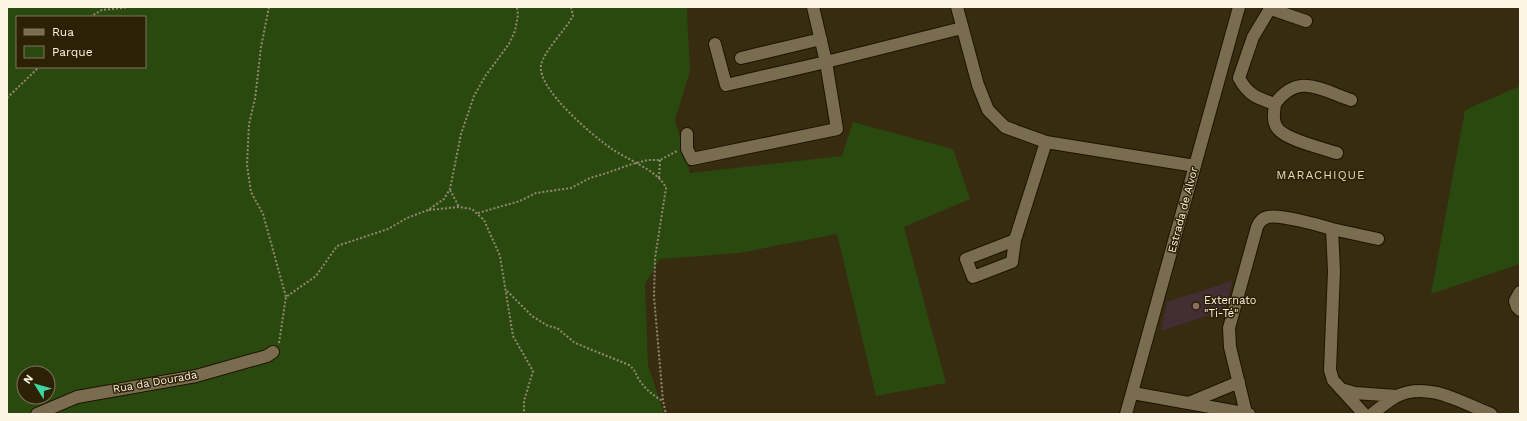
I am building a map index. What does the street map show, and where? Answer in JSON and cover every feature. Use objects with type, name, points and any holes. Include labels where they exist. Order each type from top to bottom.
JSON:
[{"type":"street","points":[[687,134],[687,149],[692,159],[837,128],[826,62],[813,7]]},
{"type":"street","points":[[957,7],[978,85],[988,110],[1004,127],[1046,142],[1195,166]]},
{"type":"street","name":"Estrada de Alvor","points":[[1126,414],[1239,7]]},
{"type":"street","points":[[1275,104],[1257,98],[1245,90],[1239,78],[1253,37],[1271,8],[1306,21]]},
{"type":"street","points":[[715,44],[726,85],[962,28]]},
{"type":"street","points":[[741,58],[821,39]]},
{"type":"street","points":[[1337,153],[1290,137],[1278,129],[1273,117],[1275,104],[1283,94],[1292,87],[1308,85],[1351,100]]},
{"type":"street","points":[[1015,240],[1046,142]]},
{"type":"street","points":[[1133,393],[1191,402],[1248,414],[1230,347],[1229,328],[1257,227],[1261,220],[1268,216],[1313,223],[1332,229],[1378,239]]},
{"type":"street","points":[[1332,229],[1334,271],[1330,370],[1334,380],[1364,414]]},
{"type":"street","points":[[1520,292],[1515,301],[1520,310]]},
{"type":"street","name":"Rua da Dourada","points":[[37,414],[77,397],[196,376],[267,356],[273,352]]},
{"type":"street","points":[[1191,402],[1239,382]]},
{"type":"street","points":[[1341,389],[1354,393],[1397,396]]},
{"type":"street","points":[[1372,414],[1397,396],[1417,390],[1434,392],[1491,414]]},
{"type":"path","points":[[92,16],[102,10],[130,7]]},
{"type":"path","points":[[269,7],[261,47],[255,99],[250,124],[247,165],[251,192],[263,214],[286,297],[278,344],[273,352]]},
{"type":"path","points":[[286,297],[316,276],[338,246],[388,229],[407,218],[428,210],[444,199],[450,189],[461,134],[474,96],[486,75],[509,44],[515,31],[518,16],[517,7]]},
{"type":"path","points":[[570,7],[573,16],[550,49],[541,65],[544,78],[551,92],[564,108],[611,148],[659,178],[666,188],[655,258],[654,297],[663,401],[666,414]]},
{"type":"path","points":[[7,98],[37,68]]},
{"type":"path","points":[[478,213],[520,201],[536,193],[571,188],[590,178],[648,160],[660,160],[675,152],[687,149]]},
{"type":"path","points":[[659,178],[660,160]]},
{"type":"path","points":[[450,189],[459,207]]},
{"type":"path","points":[[428,210],[459,207],[472,209],[484,220],[500,256],[507,290],[513,336],[533,371],[524,401],[524,414]]},
{"type":"path","points":[[507,290],[532,316],[548,326],[558,328],[575,343],[629,365],[635,370],[638,378],[654,396],[663,401]]},
{"type":"shaded area","name":"Externato \"Ti-Té\"","points":[[1232,281],[1225,310],[1161,331],[1167,302]]},
{"type":"green space","points":[[7,7],[688,7],[690,71],[675,120],[690,173],[842,156],[853,122],[953,149],[970,199],[904,227],[946,383],[876,396],[837,234],[739,253],[660,259],[645,284],[648,365],[664,414],[7,414]]},
{"type":"green space","points":[[1520,86],[1520,264],[1431,294],[1465,110]]},
{"type":"place","name":"Externato \"Ti-Té\"","points":[[1196,306]]},
{"type":"district","name":"MARACHIQUE","points":[[1321,175]]}]
